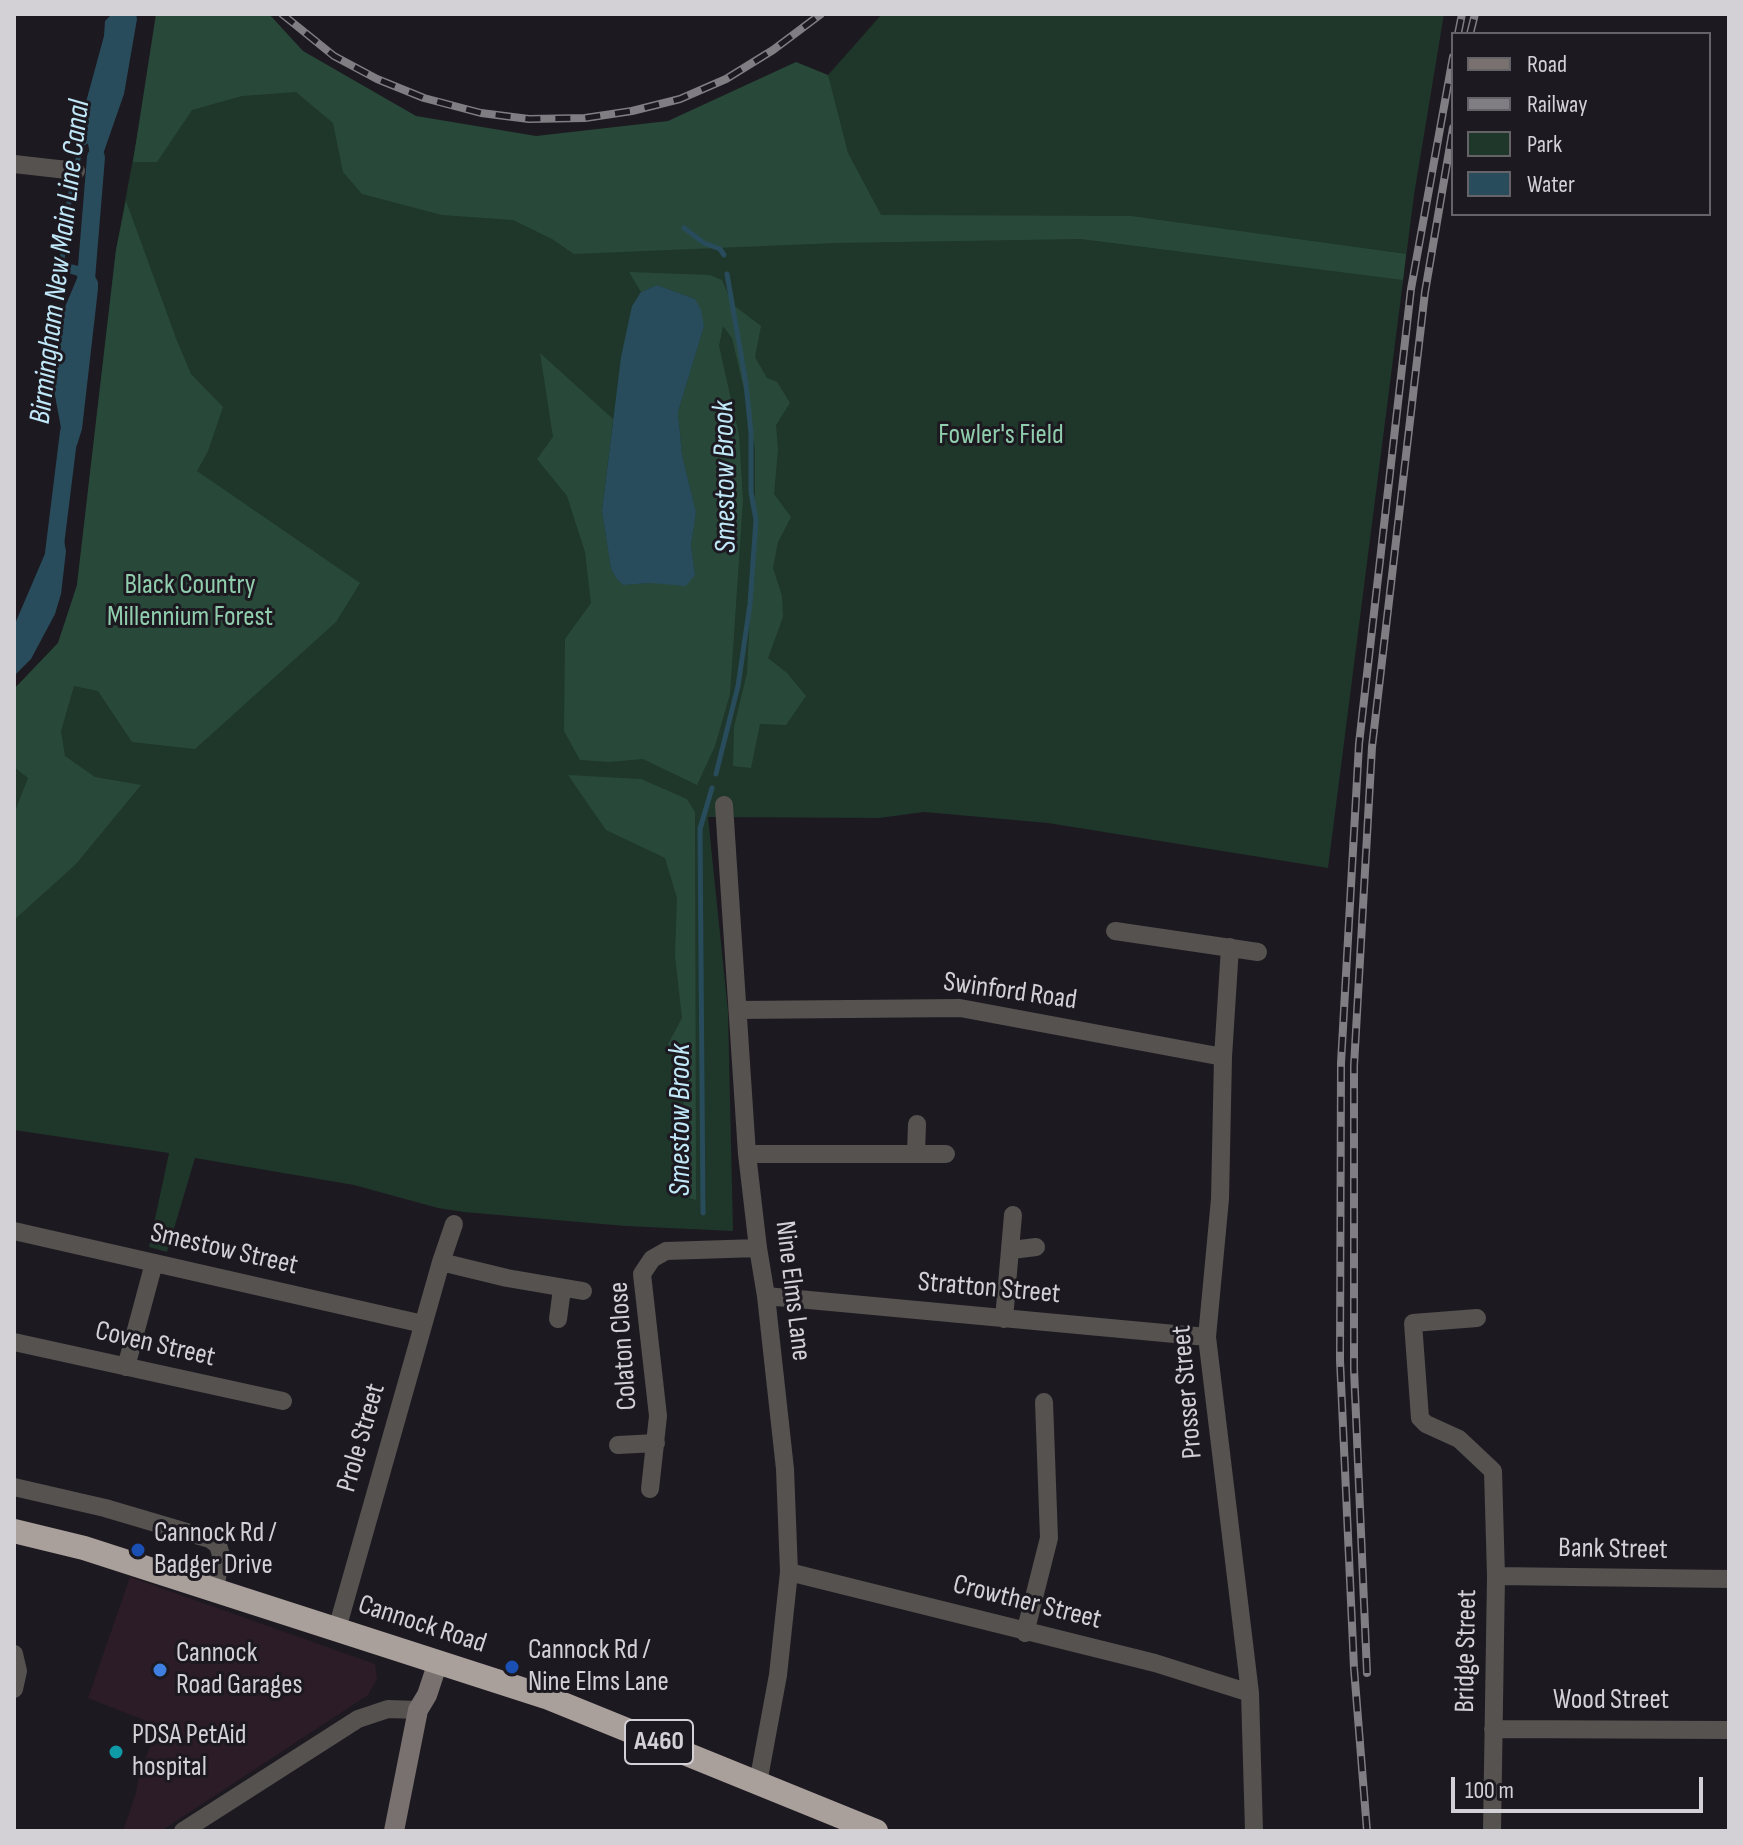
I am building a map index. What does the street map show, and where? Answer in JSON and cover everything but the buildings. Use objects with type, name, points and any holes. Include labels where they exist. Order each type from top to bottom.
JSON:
[{"type":"highway","name":"Cannock Road","points":[[14,1531],[84,1548],[546,1697],[876,1831]]},
{"type":"street","points":[[14,164],[76,171]]},
{"type":"street","name":"Nine Elms Lane","points":[[724,805],[747,1154],[785,1469],[789,1572],[778,1675],[758,1783]]},
{"type":"street","points":[[1115,931],[1258,952]]},
{"type":"street","name":"Prosser Street","points":[[1230,947],[1223,1057],[1220,1199],[1207,1337],[1250,1693],[1254,1831]]},
{"type":"street","name":"Swinford Road","points":[[738,1010],[960,1008],[1223,1057]]},
{"type":"street","points":[[916,1153],[917,1124]]},
{"type":"street","points":[[747,1154],[946,1154]]},
{"type":"street","points":[[1004,1319],[1013,1215]]},
{"type":"street","name":"Prole Street","points":[[337,1629],[454,1224]]},
{"type":"street","name":"Smestow Street","points":[[14,1231],[423,1324]]},
{"type":"street","points":[[1012,1250],[1036,1247]]},
{"type":"street","name":"Colaton Close","points":[[650,1489],[658,1416],[642,1274],[652,1259],[666,1251],[758,1248]]},
{"type":"street","points":[[441,1262],[583,1291]]},
{"type":"street","points":[[126,1367],[154,1263]]},
{"type":"street","points":[[558,1319],[562,1289]]},
{"type":"street","name":"Stratton Street","points":[[766,1296],[1207,1337]]},
{"type":"street","name":"Bridge Street","points":[[1477,1318],[1413,1323],[1420,1418],[1426,1424],[1459,1439],[1493,1471],[1496,1576],[1492,1831]]},
{"type":"street","name":"Coven Street","points":[[14,1342],[283,1401]]},
{"type":"street","points":[[1025,1633],[1049,1538],[1044,1402]]},
{"type":"street","name":"Colaton Close","points":[[618,1445],[656,1443]]},
{"type":"street","points":[[14,1487],[105,1508],[210,1539],[218,1545],[221,1555],[215,1589]]},
{"type":"street","name":"Crowther Street","points":[[789,1572],[1155,1663],[1250,1693]]},
{"type":"street","name":"Bank Street","points":[[1496,1576],[1729,1579]]},
{"type":"street","points":[[14,1654],[18,1671],[14,1689]]},
{"type":"street","points":[[394,1831],[418,1710],[427,1695],[438,1662]]},
{"type":"street","points":[[183,1831],[358,1719],[388,1709],[418,1710]]},
{"type":"street","name":"Wood Street","points":[[1493,1729],[1729,1730]]},
{"type":"shaded area","points":[[130,1577],[375,1664],[377,1679],[368,1695],[161,1831],[123,1831],[140,1770],[159,1726],[88,1698]]},
{"type":"green space","points":[[156,14],[269,14],[303,51],[416,116],[536,136],[668,121],[796,62],[828,75],[848,153],[881,215],[1131,216],[1406,254],[1403,280],[1081,239],[835,243],[574,254],[513,220],[442,215],[362,194],[343,172],[333,123],[296,92],[242,96],[192,110],[157,162],[133,162]]},
{"type":"green space","name":"Fowler's Field","points":[[882,14],[1444,14],[1414,195],[1328,868],[1048,823],[924,812],[879,818],[708,817],[728,1011],[733,1231],[625,1226],[464,1212],[354,1185],[195,1158],[167,1252],[149,1247],[169,1153],[14,1130],[14,689],[58,643],[76,593],[116,250],[141,116],[277,64],[428,143],[783,126]]},
{"type":"green space","name":"Black Country Millennium Forest","points":[[126,201],[191,374],[223,407],[208,451],[197,471],[360,583],[336,622],[195,749],[132,742],[98,691],[74,686],[61,731],[65,756],[95,777],[141,785],[76,864],[14,920],[14,814],[28,778],[14,767],[14,689],[58,643],[77,585],[116,250]]},
{"type":"green space","points":[[629,272],[710,275],[722,280],[732,304],[761,326],[755,357],[767,378],[777,382],[790,403],[776,425],[778,450],[774,494],[791,517],[778,542],[773,568],[782,596],[783,617],[768,658],[787,673],[806,696],[786,725],[760,724],[751,768],[733,766],[734,727],[747,673],[755,449],[732,338],[723,326],[719,346],[739,435],[743,500],[730,694],[715,746],[697,785],[643,759],[610,762],[580,760],[564,731],[565,639],[591,603],[585,552],[567,496],[537,459],[553,437],[540,353],[613,419],[602,511],[611,569],[616,578],[623,585],[695,575],[691,545],[696,512],[682,455],[678,412],[704,326],[695,299],[657,285],[641,292]]},
{"type":"green space","points":[[568,775],[641,779],[687,799],[695,812],[696,1200],[670,1192],[681,1167],[685,1068],[668,1044],[682,1018],[675,956],[677,898],[665,858],[606,830]]},
{"type":"water","points":[[112,14],[136,14],[137,19],[124,94],[94,180],[83,113],[104,36],[105,21]]},
{"type":"water","points":[[62,262],[91,269],[98,282],[82,429],[77,445],[66,456],[49,362],[42,360],[43,339],[52,338],[78,276],[61,271]]},
{"type":"water","points":[[657,285],[695,299],[704,326],[678,412],[682,455],[696,512],[691,545],[695,575],[686,586],[650,583],[623,585],[611,569],[602,511],[621,357],[632,306],[641,292]]},
{"type":"water","points":[[58,530],[63,535],[66,551],[61,594],[55,614],[31,659],[14,676],[14,626]]},
{"type":"waterway","points":[[65,265],[62,262],[67,212],[81,145],[90,139]]},
{"type":"waterway","name":"Birmingham New Main Line Canal","points":[[85,291],[96,157]]},
{"type":"waterway","name":"Smestow Brook","points":[[684,228],[704,243],[720,249],[724,255]]},
{"type":"waterway","name":"Smestow Brook","points":[[716,774],[738,686],[750,604],[756,520],[751,492],[751,433],[746,384],[727,274]]},
{"type":"waterway","name":"Birmingham New Main Line Canal","points":[[54,553],[69,432]]},
{"type":"waterway","name":"Smestow Brook","points":[[703,1213],[700,829],[712,788]]},
{"type":"railway","points":[[282,14],[334,56],[377,79],[424,98],[481,113],[529,119],[585,118],[680,99],[726,79],[773,50],[821,14]]},
{"type":"railway","points":[[1458,32],[1462,14]]},
{"type":"railway","points":[[1470,32],[1475,14]]},
{"type":"railway","points":[[1367,1831],[1354,1668],[1340,1360],[1341,1063],[1359,744],[1411,289],[1451,68]]},
{"type":"railway","points":[[1367,1673],[1354,1369],[1354,1066],[1372,747],[1425,292],[1451,140]]},
{"type":"place","name":"Cannock Rd / Badger Drive","points":[[138,1550]]},
{"type":"place","name":"Cannock Rd / Nine Elms Lane","points":[[512,1667]]},
{"type":"place","name":"Cannock Road Garages","points":[[160,1670]]},
{"type":"place","name":"PDSA PetAid hospital","points":[[116,1752]]}]
